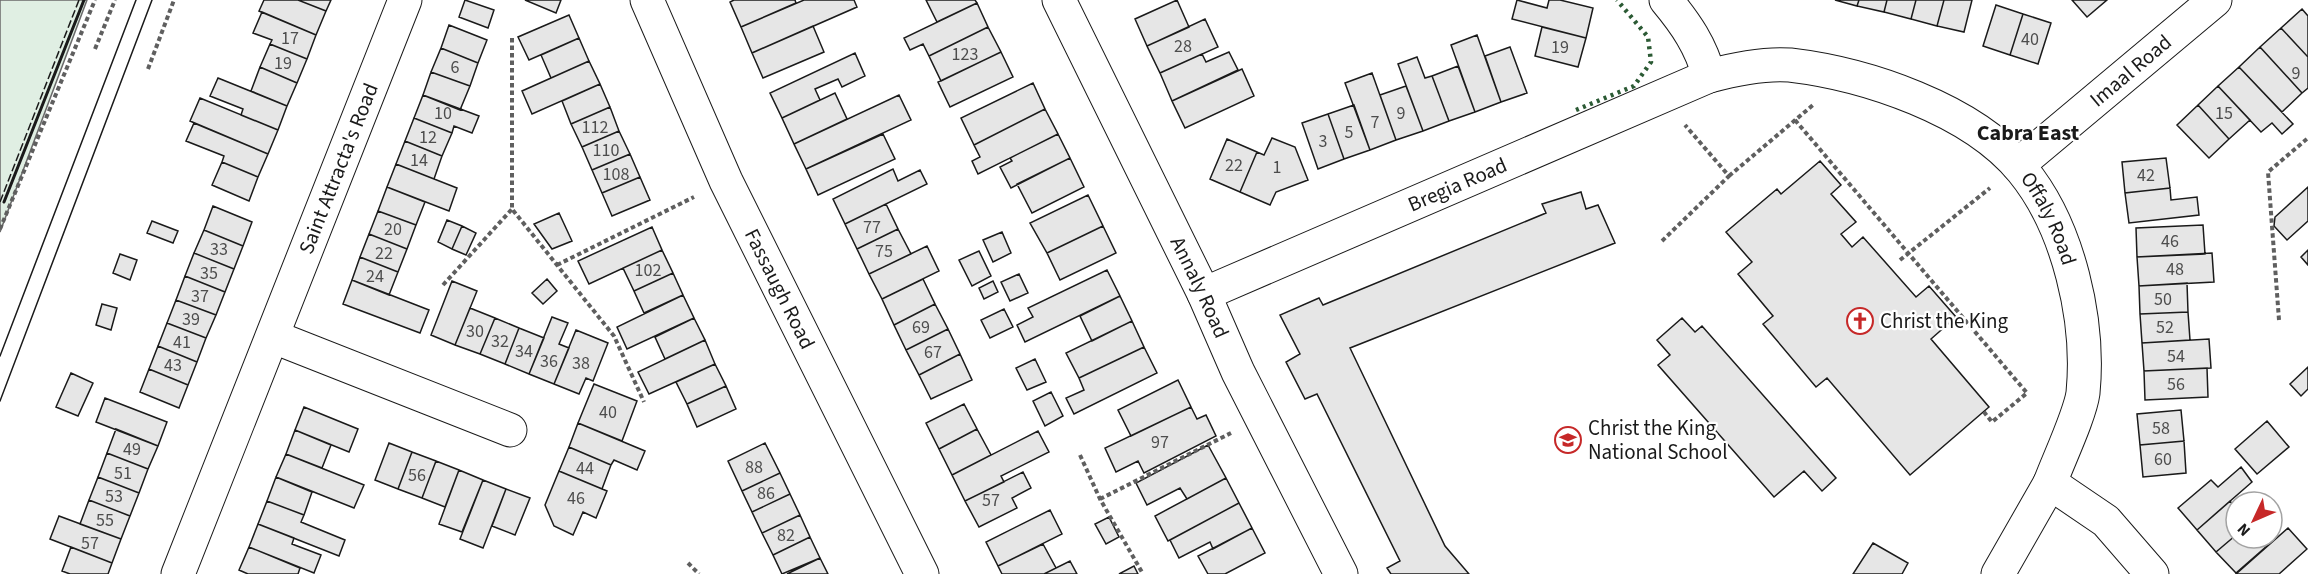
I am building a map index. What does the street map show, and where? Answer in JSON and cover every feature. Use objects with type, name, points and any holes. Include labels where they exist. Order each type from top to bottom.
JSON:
[{"type":"street","name":"Saint Attracta's Road","points":[[178,574],[274,337],[405,0]]},
{"type":"street","name":"Fassaugh Road","points":[[647,0],[726,182],[922,574]]},
{"type":"street","name":"Annaly Road","points":[[1059,0],[1204,294],[1262,420],[1341,574]]},
{"type":"street","points":[[1666,0],[1690,29],[1704,55],[1709,76]]},
{"type":"street","name":"Imaal Road","points":[[2018,165],[2215,0]]},
{"type":"street","name":"Offaly Road","points":[[1709,76],[1743,68],[1789,65],[1852,77],[1900,92],[1950,114],[1993,143],[2018,165],[2052,219],[2076,287],[2085,336],[2082,396],[2050,483],[1998,574]]},
{"type":"street","name":"Bregia Road","points":[[1204,294],[1709,76]]},
{"type":"street","points":[[274,337],[510,430]]},
{"type":"street","points":[[2050,483],[2106,521],[2152,574]]},
{"type":"path","points":[[0,229],[95,0]]},
{"type":"path","points":[[95,49],[115,0]]},
{"type":"path","points":[[148,69],[174,0]]},
{"type":"path","points":[[512,38],[512,209],[614,336],[644,402]]},
{"type":"path","points":[[1662,97],[1729,176]]},
{"type":"path","points":[[1662,241],[1729,176],[1819,99]]},
{"type":"path","points":[[1795,120],[2027,393],[1992,422],[1984,412]]},
{"type":"path","points":[[2279,320],[2268,172],[2308,138]]},
{"type":"path","points":[[1900,260],[2018,165]]},
{"type":"path","points":[[557,265],[726,182]]},
{"type":"path","points":[[443,285],[512,209]]},
{"type":"path","points":[[1100,499],[1262,420]]},
{"type":"path","points":[[1080,455],[1100,499],[1143,574]]},
{"type":"path","points":[[687,563],[699,574]]},
{"type":"green space","points":[[0,0],[87,0],[0,232]]},
{"type":"building","points":[[264,0],[298,0],[326,11],[316,35],[259,11]]},
{"type":"building","points":[[298,0],[331,0],[326,11]]},
{"type":"building","points":[[465,0],[494,10],[488,28],[459,17]]},
{"type":"building","points":[[525,0],[561,0],[556,13]]},
{"type":"building","points":[[734,0],[795,0],[796,3],[741,27],[730,2]]},
{"type":"building","points":[[804,0],[854,0],[857,7],[752,53],[741,27]]},
{"type":"building","points":[[926,0],[975,0],[977,3],[937,22]]},
{"type":"building","points":[[1177,0],[1189,27],[1147,46],[1135,19]]},
{"type":"building","points":[[1517,0],[1547,8],[1549,0],[1560,0],[1593,8],[1586,38],[1512,19]]},
{"type":"building","points":[[1835,0],[1859,0],[1857,6]]},
{"type":"building","points":[[1859,0],[1887,0],[1884,12],[1857,6]]},
{"type":"building","points":[[1887,0],[1916,0],[1911,19],[1884,12]]},
{"type":"building","points":[[1916,0],[1944,0],[1937,26],[1911,19]]},
{"type":"building","points":[[1944,0],[1972,0],[1964,32],[1937,26]]},
{"type":"building","points":[[2072,0],[2107,0],[2087,17]]},
{"type":"building","points":[[977,3],[988,27],[929,56],[923,44],[910,50],[904,38]]},
{"type":"building","points":[[1996,5],[2023,14],[2010,55],[1983,46]]},
{"type":"building","points":[[2302,9],[2308,16],[2308,57],[2281,28]]},
{"type":"building","points":[[262,12],[316,35],[307,59],[270,44],[272,40],[253,33]]},
{"type":"building","points":[[2023,14],[2051,23],[2038,64],[2010,55]]},
{"type":"building","points":[[569,15],[579,38],[529,60],[518,37]]},
{"type":"building","points":[[1205,19],[1218,47],[1160,73],[1147,46]]},
{"type":"building","points":[[449,25],[487,40],[478,63],[441,48]]},
{"type":"building","points":[[813,26],[824,52],[763,78],[752,53]]},
{"type":"building","points":[[988,27],[1001,52],[941,81],[929,56]]},
{"type":"building","points":[[1542,27],[1586,38],[1578,67],[1535,56]]},
{"type":"building","points":[[2281,28],[2308,57],[2308,88],[2302,93],[2260,47]]},
{"type":"building","points":[[1477,35],[1501,102],[1475,112],[1451,45]]},
{"type":"building","points":[[579,38],[589,61],[551,78],[541,55]]},
{"type":"building","points":[[270,44],[307,59],[297,83],[260,67]]},
{"type":"building","points":[[1510,47],[1527,93],[1501,102],[1485,56]]},
{"type":"building","points":[[2260,47],[2302,93],[2282,112],[2239,67]]},
{"type":"building","points":[[441,48],[478,63],[470,86],[431,72]]},
{"type":"building","points":[[1001,52],[1013,77],[950,107],[938,82]]},
{"type":"building","points":[[1229,52],[1238,70],[1172,101],[1160,73],[1202,54],[1206,62]]},
{"type":"building","points":[[855,53],[865,76],[842,87],[838,79],[815,89],[820,100],[782,118],[770,93]]},
{"type":"building","points":[[1417,57],[1425,78],[1432,76],[1449,121],[1423,131],[1398,64]]},
{"type":"building","points":[[589,61],[600,84],[532,114],[522,91]]},
{"type":"building","points":[[1458,66],[1475,112],[1449,121],[1432,76]]},
{"type":"building","points":[[260,67],[297,83],[287,106],[251,91]]},
{"type":"building","points":[[2239,67],[2293,124],[2282,134],[2272,123],[2261,132],[2218,86]]},
{"type":"building","points":[[1242,69],[1254,96],[1185,128],[1172,101]]},
{"type":"building","points":[[431,72],[470,86],[460,110],[423,95]]},
{"type":"building","points":[[1372,73],[1396,140],[1370,150],[1345,83]]},
{"type":"building","points":[[218,78],[287,106],[278,130],[241,115],[243,109],[210,96]]},
{"type":"building","points":[[1033,83],[1045,109],[974,145],[961,118]]},
{"type":"building","points":[[600,84],[610,107],[571,124],[562,101]]},
{"type":"building","points":[[1406,86],[1423,131],[1396,140],[1380,95]]},
{"type":"building","points":[[2218,86],[2250,120],[2229,139],[2198,105]]},
{"type":"building","points":[[835,93],[847,119],[794,144],[782,118]]},
{"type":"building","points":[[423,95],[479,116],[472,133],[454,126],[452,133],[414,118]]},
{"type":"building","points":[[899,95],[911,120],[806,169],[794,144]]},
{"type":"building","points":[[200,98],[278,130],[268,154],[190,121]]},
{"type":"building","points":[[1354,105],[1370,150],[1344,159],[1328,114]]},
{"type":"building","points":[[2198,105],[2229,139],[2209,158],[2177,125]]},
{"type":"building","points":[[610,107],[619,131],[582,147],[571,124]]},
{"type":"building","points":[[1045,109],[1058,134],[978,174],[972,161],[980,157],[974,145]]},
{"type":"building","points":[[1328,114],[1344,159],[1318,169],[1302,123]]},
{"type":"building","points":[[414,118],[452,133],[442,156],[405,141]]},
{"type":"building","points":[[194,123],[268,154],[258,177],[222,162],[224,156],[186,141]]},
{"type":"building","points":[[619,131],[630,154],[592,170],[582,147]]},
{"type":"building","points":[[883,134],[895,159],[818,195],[806,169]]},
{"type":"building","points":[[1058,134],[1070,158],[1011,188],[1000,167],[1012,161],[1010,158]]},
{"type":"building","points":[[1272,138],[1295,147],[1308,180],[1276,192],[1270,205],[1240,192],[1257,152],[1264,155]]},
{"type":"building","points":[[1227,139],[1257,152],[1240,192],[1210,179]]},
{"type":"building","points":[[405,141],[442,156],[434,179],[396,164]]},
{"type":"building","points":[[630,154],[640,177],[602,193],[592,170]]},
{"type":"building","points":[[1070,158],[1084,187],[1032,213],[1017,184]]},
{"type":"building","points":[[2166,158],[2170,188],[2125,193],[2122,162]]},
{"type":"building","name":"Christ the King","points":[[1820,161],[1841,185],[1831,194],[1856,222],[1841,234],[1852,247],[1863,237],[1916,297],[1929,286],[1956,317],[1931,339],[1989,407],[1910,475],[1827,378],[1816,387],[1763,324],[1773,316],[1738,274],[1752,262],[1726,232],[1777,189],[1781,194]]},
{"type":"building","points":[[222,162],[258,177],[249,201],[212,185]]},
{"type":"building","points":[[396,164],[457,188],[449,211],[387,187]]},
{"type":"building","points":[[893,169],[898,181],[920,170],[927,184],[845,224],[833,199]]},
{"type":"building","points":[[640,177],[650,200],[612,216],[602,193]]},
{"type":"building","points":[[387,187],[425,202],[416,225],[378,211]]},
{"type":"building","points":[[2308,187],[2308,221],[2287,240],[2274,226],[2275,217]]},
{"type":"building","points":[[2170,188],[2171,200],[2197,197],[2199,215],[2129,223],[2125,193]]},
{"type":"building","points":[[1581,192],[1586,209],[1598,205],[1615,243],[1350,348],[1445,546],[1469,574],[1391,574],[1387,568],[1400,561],[1317,394],[1305,399],[1286,362],[1300,354],[1280,315],[1319,298],[1323,305],[1546,213],[1542,204]]},
{"type":"building","points":[[1088,195],[1103,226],[1047,253],[1030,223]]},
{"type":"building","points":[[886,204],[898,229],[857,249],[845,224]]},
{"type":"building","points":[[213,206],[252,222],[243,246],[204,230]]},
{"type":"building","points":[[378,211],[416,225],[407,249],[369,234]]},
{"type":"building","points":[[559,213],[572,241],[552,249],[534,224]]},
{"type":"building","points":[[447,220],[462,226],[452,249],[438,242]]},
{"type":"building","points":[[152,221],[178,231],[173,243],[147,233]]},
{"type":"building","points":[[2203,225],[2205,254],[2137,257],[2136,228]]},
{"type":"building","points":[[462,226],[476,233],[466,255],[452,249]]},
{"type":"building","points":[[1103,226],[1116,253],[1060,280],[1047,253]]},
{"type":"building","points":[[652,227],[662,250],[589,284],[578,261]]},
{"type":"building","points":[[898,229],[911,254],[869,274],[857,249]]},
{"type":"building","points":[[204,230],[243,246],[234,269],[194,253]]},
{"type":"building","points":[[1002,232],[1011,253],[993,262],[983,240]]},
{"type":"building","points":[[369,234],[407,249],[398,272],[360,257]]},
{"type":"building","points":[[927,246],[939,271],[882,299],[869,274]]},
{"type":"building","points":[[662,250],[673,273],[634,291],[623,268]]},
{"type":"building","points":[[2308,250],[2308,265],[2301,257]]},
{"type":"building","points":[[979,251],[991,276],[972,286],[959,260]]},
{"type":"building","points":[[194,253],[234,269],[225,292],[185,276]]},
{"type":"building","points":[[2212,253],[2214,282],[2139,286],[2137,257]]},
{"type":"building","points":[[120,254],[137,260],[130,280],[113,273]]},
{"type":"building","points":[[360,257],[398,272],[389,295],[352,280]]},
{"type":"building","points":[[1107,270],[1120,296],[1025,342],[1017,325],[1033,317],[1028,308]]},
{"type":"building","points":[[673,273],[683,295],[644,313],[634,291]]},
{"type":"building","points":[[1019,274],[1028,293],[1010,301],[1001,282]]},
{"type":"building","points":[[185,276],[225,292],[216,315],[176,300]]},
{"type":"building","points":[[547,279],[557,291],[543,304],[532,293]]},
{"type":"building","points":[[923,279],[935,304],[894,325],[882,299]]},
{"type":"building","points":[[352,280],[429,310],[420,333],[343,304]]},
{"type":"building","points":[[452,281],[477,291],[455,345],[431,335]]},
{"type":"building","points":[[993,281],[998,292],[984,299],[979,288]]},
{"type":"building","points":[[2187,283],[2188,312],[2140,314],[2139,286]]},
{"type":"building","points":[[683,295],[694,318],[627,349],[617,327]]},
{"type":"building","points":[[1120,296],[1132,321],[1092,341],[1080,316]]},
{"type":"building","points":[[176,300],[216,315],[206,338],[167,323]]},
{"type":"building","points":[[102,304],[117,308],[111,330],[96,325]]},
{"type":"building","points":[[935,304],[948,329],[906,350],[894,325]]},
{"type":"building","points":[[470,308],[495,318],[480,354],[455,345]]},
{"type":"building","points":[[1004,309],[1013,327],[990,338],[981,320]]},
{"type":"building","points":[[2188,312],[2190,340],[2142,343],[2140,314]]},
{"type":"building","points":[[552,317],[568,323],[559,344],[569,348],[554,384],[529,374]]},
{"type":"building","points":[[495,318],[519,328],[505,364],[480,354]]},
{"type":"building","points":[[694,318],[705,340],[665,359],[655,337]]},
{"type":"building","points":[[1682,318],[1695,332],[1702,326],[1836,478],[1822,491],[1804,471],[1774,497],[1658,365],[1670,355],[1657,340]]},
{"type":"building","points":[[1132,321],[1144,347],[1079,378],[1066,353]]},
{"type":"building","points":[[167,323],[206,338],[197,362],[158,346]]},
{"type":"building","points":[[519,328],[544,338],[529,374],[505,364]]},
{"type":"building","points":[[948,329],[960,354],[919,375],[906,350]]},
{"type":"building","points":[[576,330],[608,343],[593,381],[586,378],[579,394],[554,384]]},
{"type":"building","points":[[2209,339],[2211,368],[2144,371],[2142,343]]},
{"type":"building","points":[[705,340],[715,364],[649,394],[638,372]]},
{"type":"building","points":[[158,346],[197,362],[188,385],[149,369]]},
{"type":"building","points":[[1144,347],[1157,373],[1074,414],[1066,398],[1084,390],[1079,378]]},
{"type":"building","points":[[960,354],[972,380],[931,399],[919,375]]},
{"type":"building","points":[[1035,359],[1046,382],[1027,390],[1016,368]]},
{"type":"building","points":[[715,364],[726,386],[687,404],[676,382]]},
{"type":"building","points":[[2308,367],[2308,389],[2301,396],[2290,384]]},
{"type":"building","points":[[2207,368],[2208,397],[2145,400],[2144,371]]},
{"type":"building","points":[[149,369],[188,385],[179,408],[140,392]]},
{"type":"building","points":[[71,373],[93,383],[78,416],[56,407]]},
{"type":"building","points":[[1178,380],[1191,407],[1131,436],[1118,410]]},
{"type":"building","points":[[594,384],[637,401],[622,441],[578,423]]},
{"type":"building","points":[[726,386],[736,409],[697,427],[687,404]]},
{"type":"building","points":[[1051,392],[1063,416],[1045,426],[1033,401]]},
{"type":"building","points":[[105,398],[167,422],[158,446],[96,422]]},
{"type":"building","points":[[964,404],[977,429],[939,449],[926,423]]},
{"type":"building","points":[[304,407],[358,429],[349,452],[295,430]]},
{"type":"building","points":[[1191,407],[1197,419],[1206,415],[1216,436],[1144,473],[1138,461],[1116,472],[1105,448]]},
{"type":"building","points":[[2181,410],[2184,441],[2140,445],[2137,414]]},
{"type":"building","points":[[2267,421],[2289,447],[2257,474],[2235,449]]},
{"type":"building","points":[[578,423],[645,451],[637,470],[614,460],[611,465],[569,447]]},
{"type":"building","points":[[116,429],[158,446],[148,469],[107,453]]},
{"type":"building","points":[[977,429],[991,455],[952,475],[939,449]]},
{"type":"building","points":[[295,430],[331,445],[322,468],[286,454]]},
{"type":"building","points":[[1038,431],[1049,452],[1001,476],[1004,482],[965,501],[952,475]]},
{"type":"building","points":[[2184,441],[2186,473],[2143,477],[2140,445]]},
{"type":"building","points":[[389,443],[412,452],[398,489],[375,480]]},
{"type":"building","points":[[765,443],[780,473],[742,491],[728,461]]},
{"type":"building","points":[[1208,445],[1226,478],[1187,499],[1180,488],[1147,505],[1136,483]]},
{"type":"building","points":[[569,447],[611,465],[602,489],[559,471]]},
{"type":"building","points":[[412,452],[436,461],[422,498],[398,489]]},
{"type":"building","points":[[107,453],[148,469],[139,493],[98,477]]},
{"type":"building","points":[[286,454],[364,485],[354,508],[276,477]]},
{"type":"building","points":[[436,461],[459,470],[445,507],[422,498]]},
{"type":"building","points":[[2241,467],[2252,482],[2243,490],[2224,490],[2224,506],[2197,530],[2178,508],[2211,480],[2218,487]]},
{"type":"building","points":[[459,470],[483,480],[462,532],[439,524]]},
{"type":"building","points":[[559,471],[607,491],[596,518],[583,512],[573,535],[554,526],[545,505]]},
{"type":"building","points":[[1023,472],[1031,488],[1012,498],[1017,508],[979,527],[965,501]]},
{"type":"building","points":[[780,473],[790,494],[752,512],[742,491]]},
{"type":"building","points":[[98,477],[139,493],[130,516],[89,500]]},
{"type":"building","points":[[276,477],[312,492],[304,515],[267,501]]},
{"type":"building","points":[[1226,478],[1239,503],[1168,541],[1155,516]]},
{"type":"building","points":[[483,480],[506,489],[483,548],[460,539]]},
{"type":"building","points":[[506,489],[530,498],[515,535],[492,526]]},
{"type":"building","points":[[790,494],[800,515],[762,533],[752,512]]},
{"type":"building","points":[[89,500],[130,516],[121,539],[80,524]]},
{"type":"building","points":[[267,501],[304,515],[301,522],[345,540],[339,556],[258,524]]},
{"type":"building","points":[[1239,503],[1252,528],[1213,549],[1210,542],[1179,558],[1170,540]]},
{"type":"building","points":[[2224,506],[2224,545],[2216,552],[2197,530]]},
{"type":"building","points":[[1050,510],[1062,534],[998,566],[986,542]]},
{"type":"building","points":[[800,515],[810,537],[773,555],[762,533]]},
{"type":"building","points":[[59,516],[121,539],[112,563],[50,539]]},
{"type":"building","points":[[1109,517],[1119,537],[1106,544],[1095,524]]},
{"type":"building","points":[[258,524],[294,538],[292,544],[321,555],[314,573],[249,547]]},
{"type":"building","points":[[1252,528],[1265,553],[1225,574],[1208,574],[1198,556]]},
{"type":"building","points":[[2288,528],[2307,549],[2279,574],[2236,574],[2263,550],[2284,550],[2284,532]]},
{"type":"building","points":[[810,537],[820,558],[782,574],[773,555]]},
{"type":"building","points":[[1873,543],[1908,563],[1902,574],[1853,574]]},
{"type":"building","points":[[1043,544],[1056,568],[1044,574],[1002,574],[998,566]]},
{"type":"building","points":[[2224,545],[2224,550],[2262,550],[2236,573],[2216,552]]},
{"type":"building","points":[[71,547],[112,563],[108,574],[70,574],[62,571]]},
{"type":"building","points":[[249,547],[300,568],[298,574],[248,574],[239,570]]},
{"type":"building","points":[[820,558],[828,574],[787,574]]},
{"type":"building","points":[[1070,561],[1077,574],[1044,574]]},
{"type":"building","points":[[1134,566],[1138,574],[1119,574]]},
{"type":"tram line","points":[[0,356],[136,0]]},
{"type":"tram line","points":[[0,401],[152,0]]},
{"type":"hedge","points":[[1576,110],[1634,86],[1651,62],[1648,37],[1617,0]]},
{"type":"fence","points":[[0,202],[79,0]]},
{"type":"wall","points":[[4,202],[84,0]]},
{"type":"place","name":"Christ the King","points":[[1860,321]]},
{"type":"place","name":"Christ the King National School","points":[[1568,440]]},
{"type":"district","name":"Cabra East","points":[[2028,132]]}]
